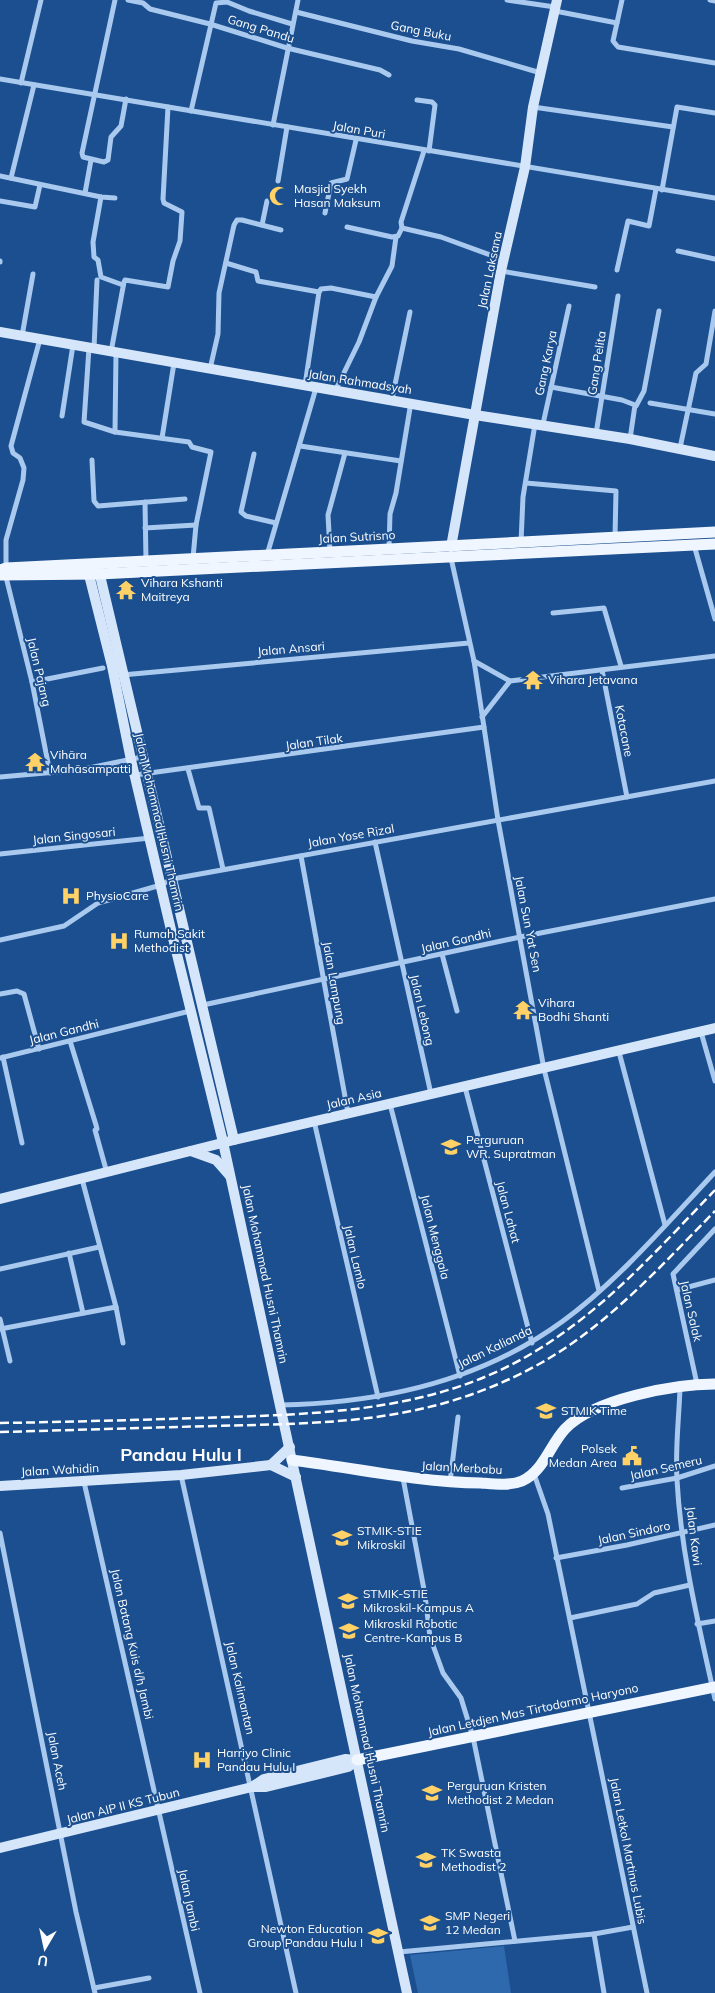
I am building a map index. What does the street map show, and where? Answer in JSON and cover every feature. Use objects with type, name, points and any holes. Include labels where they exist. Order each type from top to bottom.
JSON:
[{"type":"main road","name":"Jalan Laksana","points":[[451,552],[501,271],[525,167],[533,107],[556,6]]},
{"type":"main road","name":"Jalan Rahmadsyah","points":[[0,332],[316,388],[630,439],[715,456]]},
{"type":"main road","name":"Jalan Sutrisno","points":[[93,569],[146,560],[389,550],[451,552],[521,543],[715,532]]},
{"type":"main road","name":"Jalan Sutrisno","points":[[3,573],[451,552],[715,544]]},
{"type":"main road","name":"Jalan Mohammad Husni Thamrin","points":[[93,569],[119,675],[142,757],[203,1005],[228,1141],[231,1176],[407,1993]]},
{"type":"main road","name":"Jalan Mohammad Husni Thamrin","points":[[119,675],[131,760],[191,1011],[228,1141]]},
{"type":"main road","points":[[172,934],[185,931]]},
{"type":"main road","name":"Jalan Asia","points":[[0,1199],[228,1141],[620,1052],[715,1028]]},
{"type":"main road","points":[[190,1151],[216,1160],[231,1176]]},
{"type":"main road","points":[[534,1474],[562,1432],[579,1417],[630,1397],[680,1385],[715,1384]]},
{"type":"main road","points":[[290,1447],[271,1464],[296,1477]]},
{"type":"main road","name":"Jalan Merbabu","points":[[292,1460],[403,1478],[450,1483],[508,1484],[524,1480],[534,1474]]},
{"type":"main road","name":"Jalan Wahidin","points":[[0,1486],[182,1475],[271,1464]]},
{"type":"main road","name":"Jalan Letdjen Mas Tirtodarmo Haryono","points":[[357,1760],[590,1712],[714,1691]]},
{"type":"main road","name":"Jalan AIP II KS Tubun","points":[[0,1848],[160,1810],[252,1786],[264,1779],[345,1759],[357,1760]]},
{"type":"street","points":[[21,83],[41,0]]},
{"type":"street","points":[[115,0],[94,94],[82,153],[83,157],[104,162],[108,160],[111,137],[121,126],[126,99]]},
{"type":"street","name":"Gang Pandu","points":[[128,0],[143,3],[150,9],[210,24],[287,48],[371,67],[390,75]]},
{"type":"street","points":[[273,125],[298,0]]},
{"type":"street","points":[[507,0],[556,6],[617,23]]},
{"type":"street","points":[[622,0],[613,40],[618,47],[715,63]]},
{"type":"street","points":[[710,0],[715,1]]},
{"type":"street","points":[[191,111],[216,3],[228,1],[249,11],[292,24]]},
{"type":"street","name":"Gang Buku","points":[[296,12],[412,41],[458,49],[541,73]]},
{"type":"street","name":"Jalan Puri","points":[[0,79],[126,99],[356,140],[715,198]]},
{"type":"street","points":[[11,178],[34,85]]},
{"type":"street","points":[[335,390],[359,342],[376,297],[392,266],[396,237],[402,228],[401,222],[426,151],[435,105],[432,102],[417,100]]},
{"type":"street","points":[[115,432],[113,352],[123,286],[126,280],[165,287],[169,284],[173,261],[180,241],[181,210],[164,203],[163,199],[168,107]]},
{"type":"street","points":[[533,107],[673,127]]},
{"type":"street","points":[[662,190],[677,107],[715,113]]},
{"type":"street","points":[[278,181],[287,127]]},
{"type":"street","points":[[325,213],[331,183],[347,179],[356,140]]},
{"type":"street","points":[[85,193],[91,160]]},
{"type":"street","points":[[0,176],[101,197],[115,198]]},
{"type":"street","points":[[0,202],[35,207],[40,184]]},
{"type":"street","points":[[617,270],[628,221],[649,226],[656,189]]},
{"type":"street","points":[[101,197],[93,242],[94,257],[100,266],[101,277],[123,286]]},
{"type":"street","points":[[262,225],[267,201]]},
{"type":"street","points":[[210,369],[218,334],[219,293],[234,225],[237,220],[281,230]]},
{"type":"street","points":[[346,227],[396,237]]},
{"type":"street","points":[[402,228],[441,238],[504,260]]},
{"type":"street","points":[[678,251],[715,259]]},
{"type":"street","points":[[226,263],[256,272],[258,281],[320,292]]},
{"type":"street","points":[[501,271],[595,287]]},
{"type":"street","points":[[22,336],[33,274]]},
{"type":"street","points":[[97,280],[84,422],[115,432],[189,442],[192,447],[211,452],[196,525],[193,559]]},
{"type":"street","points":[[305,386],[321,289],[331,288],[376,297]]},
{"type":"street","name":"Gang Pelita","points":[[596,434],[618,296]]},
{"type":"street","name":"Gang Karya","points":[[521,543],[521,513],[526,483],[539,424],[551,387],[569,306]]},
{"type":"street","points":[[630,439],[636,406],[644,392],[659,311]]},
{"type":"street","points":[[680,448],[696,374],[706,364],[715,311]]},
{"type":"street","points":[[392,399],[410,312]]},
{"type":"street","name":"Jalan Pajang","points":[[40,339],[11,446],[13,454],[20,458],[24,468],[23,480],[6,540],[3,573],[32,682],[50,773]]},
{"type":"street","points":[[62,416],[73,345]]},
{"type":"street","points":[[162,438],[174,363]]},
{"type":"street","points":[[551,387],[622,400],[636,406]]},
{"type":"street","points":[[267,556],[316,388]]},
{"type":"street","points":[[389,550],[390,514],[396,493],[411,402]]},
{"type":"street","points":[[650,403],[715,414]]},
{"type":"street","points":[[300,446],[400,461]]},
{"type":"street","points":[[330,552],[328,515],[345,453]]},
{"type":"street","points":[[254,454],[241,512],[246,516],[276,523]]},
{"type":"street","points":[[92,460],[95,504],[103,506],[185,499]]},
{"type":"street","points":[[526,483],[616,491],[615,538]]},
{"type":"street","points":[[145,502],[146,560]]},
{"type":"street","points":[[145,528],[196,525]]},
{"type":"street","points":[[694,545],[715,619]]},
{"type":"street","name":"Jalan Sun Yat Sen","points":[[451,552],[474,661],[498,820],[544,1069],[599,1291]]},
{"type":"street","points":[[553,613],[604,608],[622,666]]},
{"type":"street","name":"Jalan Ansari","points":[[119,675],[469,643]]},
{"type":"street","points":[[474,661],[510,681],[715,656]]},
{"type":"street","points":[[32,682],[103,668]]},
{"type":"street","name":"Kotacane","points":[[602,670],[627,797]]},
{"type":"street","points":[[482,717],[510,681]]},
{"type":"street","name":"Jalan Tilak","points":[[146,774],[484,728]]},
{"type":"street","points":[[0,777],[50,773],[142,757]]},
{"type":"street","points":[[188,769],[199,808],[209,808],[223,870]]},
{"type":"street","points":[[135,775],[146,774]]},
{"type":"street","name":"Jalan Yose Rizal","points":[[0,940],[64,926],[98,903],[161,885],[172,879],[715,781]]},
{"type":"street","name":"Jalan Singosari","points":[[0,854],[150,838]]},
{"type":"street","name":"Jalan Lebong","points":[[375,842],[431,1094]]},
{"type":"street","name":"Jalan Lampung","points":[[301,856],[348,1113]]},
{"type":"street","name":"Jalan Gandhi","points":[[203,1005],[324,981],[520,937],[715,899]]},
{"type":"street","points":[[442,954],[457,1011]]},
{"type":"street","points":[[0,994],[17,991],[24,994],[39,1049]]},
{"type":"street","name":"Jalan Gandhi","points":[[1,1057],[191,1011]]},
{"type":"street","points":[[701,1032],[715,1082]]},
{"type":"street","points":[[70,1041],[97,1128],[95,1130],[107,1173]]},
{"type":"street","points":[[620,1052],[665,1225]]},
{"type":"street","points":[[1,1057],[22,1143]]},
{"type":"street","name":"Jalan Lahat","points":[[465,1087],[532,1342]]},
{"type":"street","name":"Jalan Menggala","points":[[390,1103],[460,1376]]},
{"type":"street","name":"Jalan Lamlo","points":[[314,1121],[378,1397]]},
{"type":"street","name":"Jalan Kalianda","points":[[280,1405],[320,1404],[378,1397],[427,1386],[460,1376],[532,1342],[565,1320],[599,1291],[715,1172]]},
{"type":"street","points":[[82,1179],[116,1307],[123,1343]]},
{"type":"street","name":"Jalan Salak","points":[[697,1384],[673,1279],[674,1271],[715,1229]]},
{"type":"street","points":[[0,1269],[99,1247]]},
{"type":"street","points":[[69,1253],[82,1313]]},
{"type":"street","points":[[677,1290],[715,1280]]},
{"type":"street","points":[[1,1329],[116,1307]]},
{"type":"street","points":[[0,1318],[1,1329],[10,1361]]},
{"type":"street","name":"Jalan Kawi","points":[[680,1385],[677,1478],[682,1533],[697,1624],[714,1691]]},
{"type":"street","points":[[450,1483],[458,1417]]},
{"type":"street","name":"Jalan Semeru","points":[[622,1488],[677,1478],[715,1466]]},
{"type":"street","name":"Jalan Letkol Martinus Lubis","points":[[534,1474],[548,1514],[647,1993]]},
{"type":"street","name":"Jalan Kalimantan","points":[[182,1475],[252,1786],[296,1993]]},
{"type":"street","points":[[403,1478],[434,1652],[443,1673],[459,1694],[473,1736],[515,1941]]},
{"type":"street","name":"Jalan Batang Kuis d/h Jambi","points":[[84,1482],[160,1810]]},
{"type":"street","name":"Jalan Sindoro","points":[[556,1558],[715,1525]]},
{"type":"street","name":"Jalan Aceh","points":[[0,1533],[62,1834],[76,1912],[94,1990]]},
{"type":"street","points":[[570,1618],[641,1602],[654,1593],[690,1585]]},
{"type":"street","points":[[697,1624],[715,1621]]},
{"type":"street","name":"Jalan Jambi","points":[[160,1810],[200,1993]]},
{"type":"street","points":[[399,1952],[594,1934],[633,1927]]},
{"type":"street","points":[[594,1934],[604,1993]]},
{"type":"street","points":[[94,1990],[149,1978]]},
{"type":"shaded area","points":[[504,1946],[511,1993],[418,1993],[410,1955]]},
{"type":"railway","points":[[0,1423],[242,1417],[331,1412],[417,1398],[459,1387],[500,1370],[539,1349],[564,1332],[632,1275],[715,1190]]},
{"type":"railway","points":[[0,1432],[341,1421],[421,1409],[461,1398],[501,1383],[566,1348],[633,1293],[715,1211]]},
{"type":"place","name":"Masjid Syekh Hasan Maksum","points":[[279,196]]},
{"type":"place","name":"Vihara Kshanti Maitreya","points":[[126,590]]},
{"type":"place","name":"Vihara Jetavana","points":[[533,680]]},
{"type":"place","name":"Vihāra Mahāsampatti","points":[[35,762]]},
{"type":"place","name":"PhysioCare","points":[[71,896]]},
{"type":"place","name":"Rumah Sakit Methodist","points":[[119,941]]},
{"type":"place","name":"Vihara Bodhi Shanti","points":[[523,1010]]},
{"type":"place","name":"Perguruan WR. Supratman","points":[[451,1147]]},
{"type":"place","name":"STMIK Time","points":[[546,1411]]},
{"type":"place","name":"Polsek Medan Area","points":[[632,1456]]},
{"type":"place","name":"STMIK-STIE Mikroskil","points":[[342,1538]]},
{"type":"place","name":"STMIK-STIE Mikroskil-Kampus A","points":[[348,1601]]},
{"type":"place","name":"Mikroskil Robotic Centre-Kampus B","points":[[349,1631]]},
{"type":"place","name":"Harriyo Clinic Pandau Hulu I","points":[[202,1760]]},
{"type":"place","name":"Perguruan Kristen Methodist 2 Medan","points":[[432,1793]]},
{"type":"place","name":"TK Swasta Methodist 2","points":[[426,1860]]},
{"type":"place","name":"SMP Negeri 12 Medan","points":[[430,1923]]},
{"type":"place","name":"Newton Education Group Pandau Hulu I","points":[[378,1936]]},
{"type":"district","name":"Pandau Hulu I","points":[[181,1455]]}]
